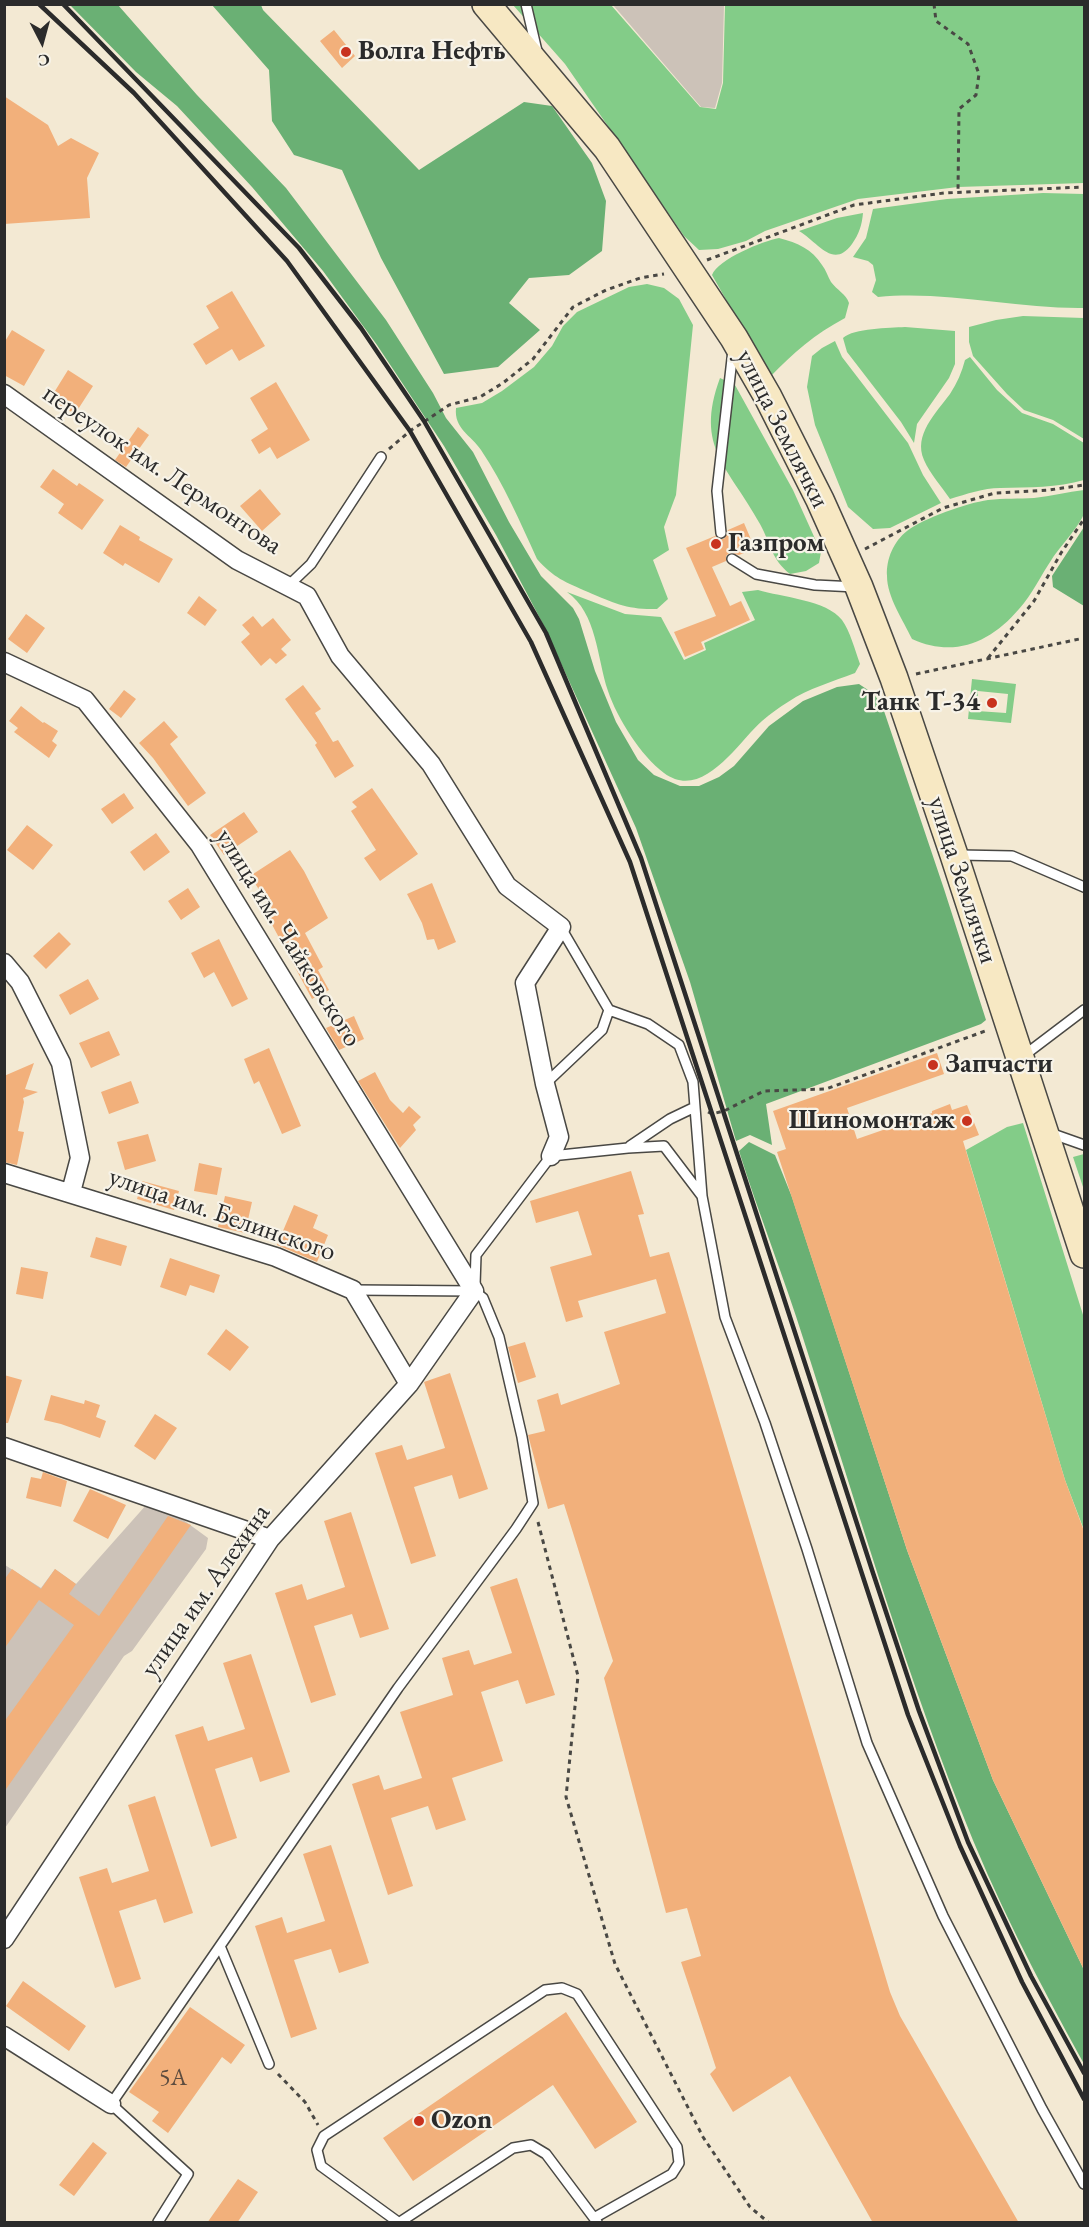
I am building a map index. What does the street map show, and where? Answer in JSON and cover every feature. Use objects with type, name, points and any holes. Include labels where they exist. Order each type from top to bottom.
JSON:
[{"type":"main road","name":"улица Землячки","points":[[486,4],[607,148],[734,338],[768,397],[820,500],[859,587],[894,678],[1084,1254]]},
{"type":"street","name":"переулок им. Лермонтова","points":[[4,394],[237,560],[307,596],[340,656],[431,764],[507,886],[561,927]]},
{"type":"street","name":"улица им. Чайковского","points":[[4,662],[86,700],[200,845],[474,1291]]},
{"type":"street","points":[[551,1156],[559,1137],[545,1084],[525,983],[561,927]]},
{"type":"street","name":"улица им. Белинского","points":[[4,963],[20,982],[60,1064],[80,1158],[71,1192]]},
{"type":"street","name":"улица им. Белинского","points":[[4,1173],[276,1257],[353,1290],[409,1384]]},
{"type":"street","name":"улица им. Алехина","points":[[4,1939],[270,1539],[409,1384],[474,1291]]},
{"type":"street","points":[[4,1447],[270,1539]]},
{"type":"street","points":[[4,2036],[111,2104]]},
{"type":"lane","points":[[526,4],[542,71]]},
{"type":"lane","points":[[721,533],[717,491],[734,338]]},
{"type":"lane","points":[[288,586],[311,564],[381,456]]},
{"type":"lane","points":[[732,558],[756,574],[815,585],[859,587]]},
{"type":"lane","points":[[954,855],[1012,855],[1084,887]]},
{"type":"lane","points":[[561,927],[609,1010],[648,1024],[679,1045],[693,1082],[702,1196],[725,1317],[765,1424],[807,1549],[867,1743],[943,1916],[1042,2109],[1084,2184]]},
{"type":"lane","points":[[545,1084],[602,1030],[609,1010]]},
{"type":"lane","points":[[1020,1059],[1084,1010]]},
{"type":"lane","points":[[628,1148],[670,1119],[695,1107]]},
{"type":"lane","points":[[1044,1131],[1084,1145]]},
{"type":"lane","points":[[474,1291],[476,1255],[551,1156],[664,1146],[702,1196]]},
{"type":"lane","points":[[158,2223],[188,2174],[111,2104],[398,1688],[533,1503],[522,1437],[499,1337],[483,1298],[474,1291],[353,1290]]},
{"type":"lane","points":[[220,1946],[269,2064]]},
{"type":"lane","points":[[562,1988],[577,1994],[677,2148],[679,2163],[672,2174],[596,2220],[546,2154],[531,2145],[513,2148],[399,2223],[321,2166],[318,2150],[324,2136],[545,1990],[562,1988]]},
{"type":"path","points":[[934,4],[936,21],[968,44],[978,75],[976,95],[959,109],[958,192]]},
{"type":"path","points":[[381,456],[410,431],[449,405],[480,397],[503,383],[533,359],[573,307],[606,290],[640,278],[689,270],[711,258],[854,205],[958,192],[1084,187]]},
{"type":"path","points":[[847,560],[943,508],[995,493],[1049,490],[1084,484]]},
{"type":"path","points":[[988,658],[1034,601],[1061,553],[1084,519]]},
{"type":"path","points":[[894,678],[1084,638]]},
{"type":"path","points":[[695,1107],[712,1114],[724,1112],[764,1091],[826,1089],[1009,1022]]},
{"type":"path","points":[[533,1503],[578,1676],[566,1797],[615,1964],[703,2137],[750,2207],[768,2223]]},
{"type":"path","points":[[269,2064],[305,2102],[324,2136]]},
{"type":"shaded area","points":[[613,5],[724,5],[722,83],[715,108],[701,107]]},
{"type":"shaded area","points":[[147,1504],[171,1511],[208,1538],[206,1549],[132,1651],[124,1656],[5,1828],[5,1565],[41,1588],[55,1569],[76,1584]]},
{"type":"green space","points":[[70,5],[118,5],[197,95],[286,188],[386,320],[433,393],[446,418],[473,452],[509,522],[541,576],[573,608],[616,722],[638,760],[654,775],[680,786],[699,786],[719,777],[734,766],[769,726],[803,701],[837,687],[859,684],[874,694],[883,708],[986,1020],[981,1024],[766,1104],[772,1145],[750,1135],[736,1141],[690,982],[636,828],[544,626],[496,535],[444,446],[377,345],[323,271],[252,187],[177,106],[136,72]]},
{"type":"green space","points":[[212,5],[261,5],[263,10],[419,170],[524,102],[552,106],[592,163],[606,201],[602,251],[569,275],[529,278],[509,303],[540,330],[498,367],[444,374],[381,258],[342,170],[294,155],[272,121],[269,70]]},
{"type":"green space","points":[[513,5],[611,5],[700,107],[716,109],[723,83],[725,5],[1084,5],[1084,183],[958,187],[858,199],[765,231],[746,241],[718,249],[699,250],[684,236],[565,64]]},
{"type":"green space","points":[[1043,193],[1084,194],[1084,308],[1058,308],[929,296],[878,297],[872,292],[876,280],[873,265],[868,261],[853,257],[866,238],[873,209],[947,199]]},
{"type":"green space","points":[[863,213],[860,229],[852,244],[838,254],[826,251],[799,231],[837,218]]},
{"type":"green space","points":[[779,238],[798,245],[814,255],[831,282],[849,303],[845,318],[805,344],[770,377],[712,275],[732,257]]},
{"type":"green space","points":[[647,284],[664,288],[679,299],[693,325],[676,495],[664,527],[669,550],[653,560],[668,599],[657,609],[629,607],[588,592],[566,582],[543,565],[537,559],[497,476],[481,450],[460,427],[456,415],[456,408],[482,403],[534,367],[552,346],[563,326],[577,312],[629,287]]},
{"type":"green space","points":[[1023,316],[1084,318],[1084,439],[1053,420],[1024,410],[973,356],[969,342],[969,327]]},
{"type":"green space","points":[[905,327],[955,331],[955,364],[949,378],[917,424],[914,443],[901,422],[847,352],[843,338],[863,330]]},
{"type":"green space","points":[[835,341],[842,357],[908,443],[923,475],[941,503],[890,528],[873,529],[848,507],[815,425],[807,387],[812,356]]},
{"type":"green space","points":[[970,357],[997,390],[1022,413],[1053,424],[1084,443],[1084,480],[1053,486],[987,489],[950,499],[924,460],[921,442],[928,425],[950,394],[965,360]]},
{"type":"green space","points":[[720,378],[735,385],[793,490],[821,552],[819,563],[806,571],[790,574],[779,563],[760,524],[719,456],[713,440],[711,422],[713,402]]},
{"type":"green space","points":[[1084,490],[1085,508],[1082,517],[1028,598],[1008,621],[983,638],[957,647],[927,645],[912,639],[893,600],[887,576],[892,551],[907,531],[935,516],[979,502],[1034,498]]},
{"type":"green space","points":[[1084,527],[1084,606],[1053,587],[1052,576]]},
{"type":"green space","points":[[758,590],[803,600],[835,613],[847,630],[860,664],[855,673],[804,693],[775,711],[752,730],[719,766],[706,775],[692,780],[678,780],[655,766],[624,724],[608,691],[595,637],[585,612],[567,592],[625,614],[661,617],[684,660],[706,650],[704,643],[755,620],[742,592]]},
{"type":"green space","points":[[972,679],[1016,684],[1011,723],[968,719]],"holes":[[[978,691],[1008,694],[1006,713],[977,711]]]},
{"type":"green space","points":[[1023,1123],[1084,1318],[1084,1530],[1065,1480],[966,1150],[1007,1127]]},
{"type":"green space","points":[[749,1142],[775,1155],[792,1197],[907,1550],[993,1780],[1084,1970],[1084,2064],[1002,1906],[973,1841],[938,1750],[878,1576],[796,1317],[739,1151]]},
{"type":"green space","points":[[1084,1154],[1084,1190],[1073,1157]]},
{"type":"building","points":[[334,30],[355,56],[342,68],[320,41]]},
{"type":"building","points":[[4,96],[48,125],[58,146],[71,138],[99,153],[87,178],[90,218],[4,224]]},
{"type":"building","points":[[232,291],[265,346],[239,361],[232,349],[206,365],[193,344],[219,328],[206,306]]},
{"type":"building","points":[[12,330],[45,350],[24,386],[4,375],[4,343]]},
{"type":"building","points":[[68,370],[93,386],[75,414],[50,399]]},
{"type":"building","points":[[276,382],[310,440],[277,459],[270,447],[259,454],[251,440],[268,429],[250,398]]},
{"type":"building","points":[[138,427],[149,435],[126,467],[115,460]]},
{"type":"building","points":[[53,469],[77,486],[79,483],[104,500],[82,530],[58,513],[64,504],[40,487]]},
{"type":"building","points":[[260,489],[281,514],[262,531],[240,506]]},
{"type":"building","points":[[744,523],[755,549],[739,555],[729,553],[726,561],[712,567],[730,606],[741,601],[750,620],[701,642],[704,649],[685,657],[674,632],[716,616],[686,548],[715,536],[724,539],[728,530]]},
{"type":"building","points":[[120,525],[140,537],[139,540],[173,559],[159,583],[125,563],[123,566],[103,553]]},
{"type":"building","points":[[199,596],[217,610],[205,626],[187,613]]},
{"type":"building","points":[[26,614],[45,628],[27,653],[8,639]]},
{"type":"building","points":[[253,616],[262,627],[273,618],[291,640],[281,649],[287,655],[276,664],[270,658],[261,666],[241,642],[250,634],[242,625]]},
{"type":"building","points":[[303,685],[321,709],[315,713],[333,742],[338,740],[354,766],[335,778],[315,745],[317,743],[285,699]]},
{"type":"building","points":[[124,690],[136,699],[121,718],[109,709]]},
{"type":"building","points":[[21,706],[58,731],[52,741],[57,745],[49,758],[14,732],[18,728],[9,721]]},
{"type":"building","points":[[164,721],[178,737],[170,744],[206,793],[188,806],[153,758],[139,743]]},
{"type":"building","points":[[372,788],[418,854],[380,881],[364,858],[376,850],[351,811],[357,807],[352,802]]},
{"type":"building","points":[[124,793],[134,808],[112,824],[101,809]]},
{"type":"building","points":[[244,812],[258,832],[224,855],[210,835]]},
{"type":"building","points":[[27,825],[53,845],[33,870],[7,850]]},
{"type":"building","points":[[156,833],[170,852],[144,871],[130,852]]},
{"type":"building","points":[[290,850],[304,871],[328,918],[305,933],[323,967],[318,970],[329,990],[312,999],[269,919],[276,915],[250,876]]},
{"type":"building","points":[[432,883],[456,942],[438,950],[434,939],[427,940],[422,923],[407,894]]},
{"type":"building","points":[[188,888],[200,907],[181,920],[168,901]]},
{"type":"building","points":[[59,932],[71,944],[46,969],[33,956]]},
{"type":"building","points":[[219,939],[248,999],[232,1007],[214,972],[204,978],[191,953]]},
{"type":"building","points":[[88,979],[99,999],[70,1015],[59,995]]},
{"type":"building","points":[[354,1016],[364,1039],[339,1050],[326,1028]]},
{"type":"building","points":[[109,1031],[120,1055],[91,1068],[79,1043]]},
{"type":"building","points":[[269,1048],[301,1126],[282,1134],[259,1081],[254,1084],[244,1059]]},
{"type":"building","points":[[937,1053],[944,1074],[847,1108],[857,1139],[932,1113],[950,1104],[952,1110],[967,1105],[979,1135],[963,1141],[1065,1480],[1084,1531],[1084,1970],[993,1780],[907,1550],[777,1152],[786,1149],[773,1111]]},
{"type":"building","points":[[34,1063],[25,1089],[38,1092],[23,1098],[18,1131],[24,1132],[17,1165],[4,1162],[4,1076]]},
{"type":"building","points":[[375,1072],[390,1100],[403,1113],[409,1106],[421,1117],[413,1125],[416,1130],[400,1148],[358,1081]]},
{"type":"building","points":[[131,1081],[139,1103],[109,1114],[101,1092]]},
{"type":"building","points":[[148,1134],[156,1161],[125,1170],[117,1142]]},
{"type":"building","points":[[199,1163],[222,1168],[217,1195],[194,1191]]},
{"type":"building","points":[[631,1171],[644,1214],[638,1215],[650,1257],[669,1252],[890,1992],[900,2016],[1019,2223],[873,2223],[790,2076],[733,2112],[710,2074],[716,2068],[681,1962],[701,1956],[687,1908],[666,1913],[604,1678],[613,1661],[564,1504],[548,1509],[528,1435],[545,1431],[537,1400],[558,1393],[561,1405],[620,1384],[604,1332],[666,1313],[656,1279],[578,1301],[583,1317],[566,1322],[550,1267],[592,1255],[578,1211],[536,1223],[530,1201]]},
{"type":"building","points":[[142,1181],[179,1191],[174,1210],[137,1199]]},
{"type":"building","points":[[225,1196],[252,1202],[245,1233],[218,1227]]},
{"type":"building","points":[[294,1205],[318,1215],[313,1228],[328,1235],[317,1262],[277,1245]]},
{"type":"building","points":[[96,1237],[127,1246],[121,1266],[90,1257]]},
{"type":"building","points":[[170,1258],[220,1275],[214,1293],[190,1285],[186,1296],[160,1287]]},
{"type":"building","points":[[21,1267],[48,1272],[43,1299],[16,1294]]},
{"type":"building","points":[[226,1329],[249,1347],[230,1371],[207,1354]]},
{"type":"building","points":[[525,1342],[536,1377],[518,1383],[508,1347]]},
{"type":"building","points":[[450,1373],[488,1489],[459,1499],[452,1475],[414,1487],[436,1556],[411,1564],[375,1453],[402,1445],[407,1460],[445,1448],[424,1382]]},
{"type":"building","points":[[4,1375],[22,1380],[8,1423],[4,1423]]},
{"type":"building","points":[[51,1395],[84,1404],[85,1400],[100,1405],[96,1417],[106,1421],[100,1438],[44,1420]]},
{"type":"building","points":[[155,1414],[177,1428],[155,1460],[134,1446]]},
{"type":"building","points":[[43,1472],[67,1481],[61,1507],[26,1498],[31,1477],[41,1479]]},
{"type":"building","points":[[90,1489],[126,1505],[108,1539],[73,1521]]},
{"type":"building","points":[[351,1512],[389,1629],[360,1638],[352,1614],[314,1626],[336,1695],[311,1703],[275,1593],[302,1584],[307,1600],[345,1587],[324,1521]]},
{"type":"building","points":[[168,1516],[191,1525],[4,1792],[4,1722],[74,1625],[39,1600],[4,1649],[4,1580],[12,1569],[41,1589],[55,1569],[76,1584],[69,1594],[99,1616]]},
{"type":"building","points":[[517,1578],[555,1695],[526,1704],[518,1680],[481,1692],[503,1761],[452,1778],[466,1820],[436,1830],[428,1806],[391,1818],[413,1886],[388,1895],[352,1784],[379,1775],[384,1790],[422,1778],[400,1712],[453,1695],[442,1658],[469,1650],[474,1665],[512,1653],[490,1587]]},
{"type":"building","points":[[251,1654],[290,1772],[260,1782],[252,1757],[215,1769],[237,1838],[211,1847],[175,1735],[203,1726],[208,1741],[245,1729],[223,1663]]},
{"type":"building","points":[[155,1796],[193,1913],[164,1923],[156,1899],[119,1911],[141,1979],[115,1988],[79,1877],[107,1868],[112,1883],[149,1871],[128,1805]]},
{"type":"building","points":[[331,1845],[369,1963],[339,1973],[331,1949],[294,1960],[317,2029],[291,2038],[255,1926],[282,1917],[287,1933],[325,1921],[303,1854]]},
{"type":"building","points":[[23,1981],[86,2026],[69,2051],[6,2006]]},
{"type":"building","points":[[190,2007],[245,2045],[231,2064],[222,2057],[168,2133],[152,2121],[159,2112],[129,2092]]},
{"type":"building","points":[[566,2012],[637,2122],[595,2149],[553,2085],[413,2181],[383,2138]]},
{"type":"building","points":[[93,2142],[107,2153],[74,2196],[59,2185]]},
{"type":"building","points":[[238,2179],[258,2192],[237,2223],[207,2223]]},
{"type":"railway","points":[[39,4],[134,93],[287,261],[410,431],[531,642],[630,862],[908,1715],[960,1846],[1022,1982],[1084,2099]]},
{"type":"railway","points":[[63,4],[299,248],[361,328],[424,421],[546,633],[641,858],[919,1711],[968,1842],[1031,1976],[1084,2073]]},
{"type":"place","name":"Волга Нефть","points":[[346,52]]},
{"type":"place","name":"Газпром","points":[[716,544]]},
{"type":"place","name":"Танк Т-34","points":[[992,703]]},
{"type":"place","name":"Запчасти","points":[[933,1065]]},
{"type":"place","name":"Шиномонтаж","points":[[967,1121]]},
{"type":"place","name":"Ozon","points":[[419,2121]]}]
